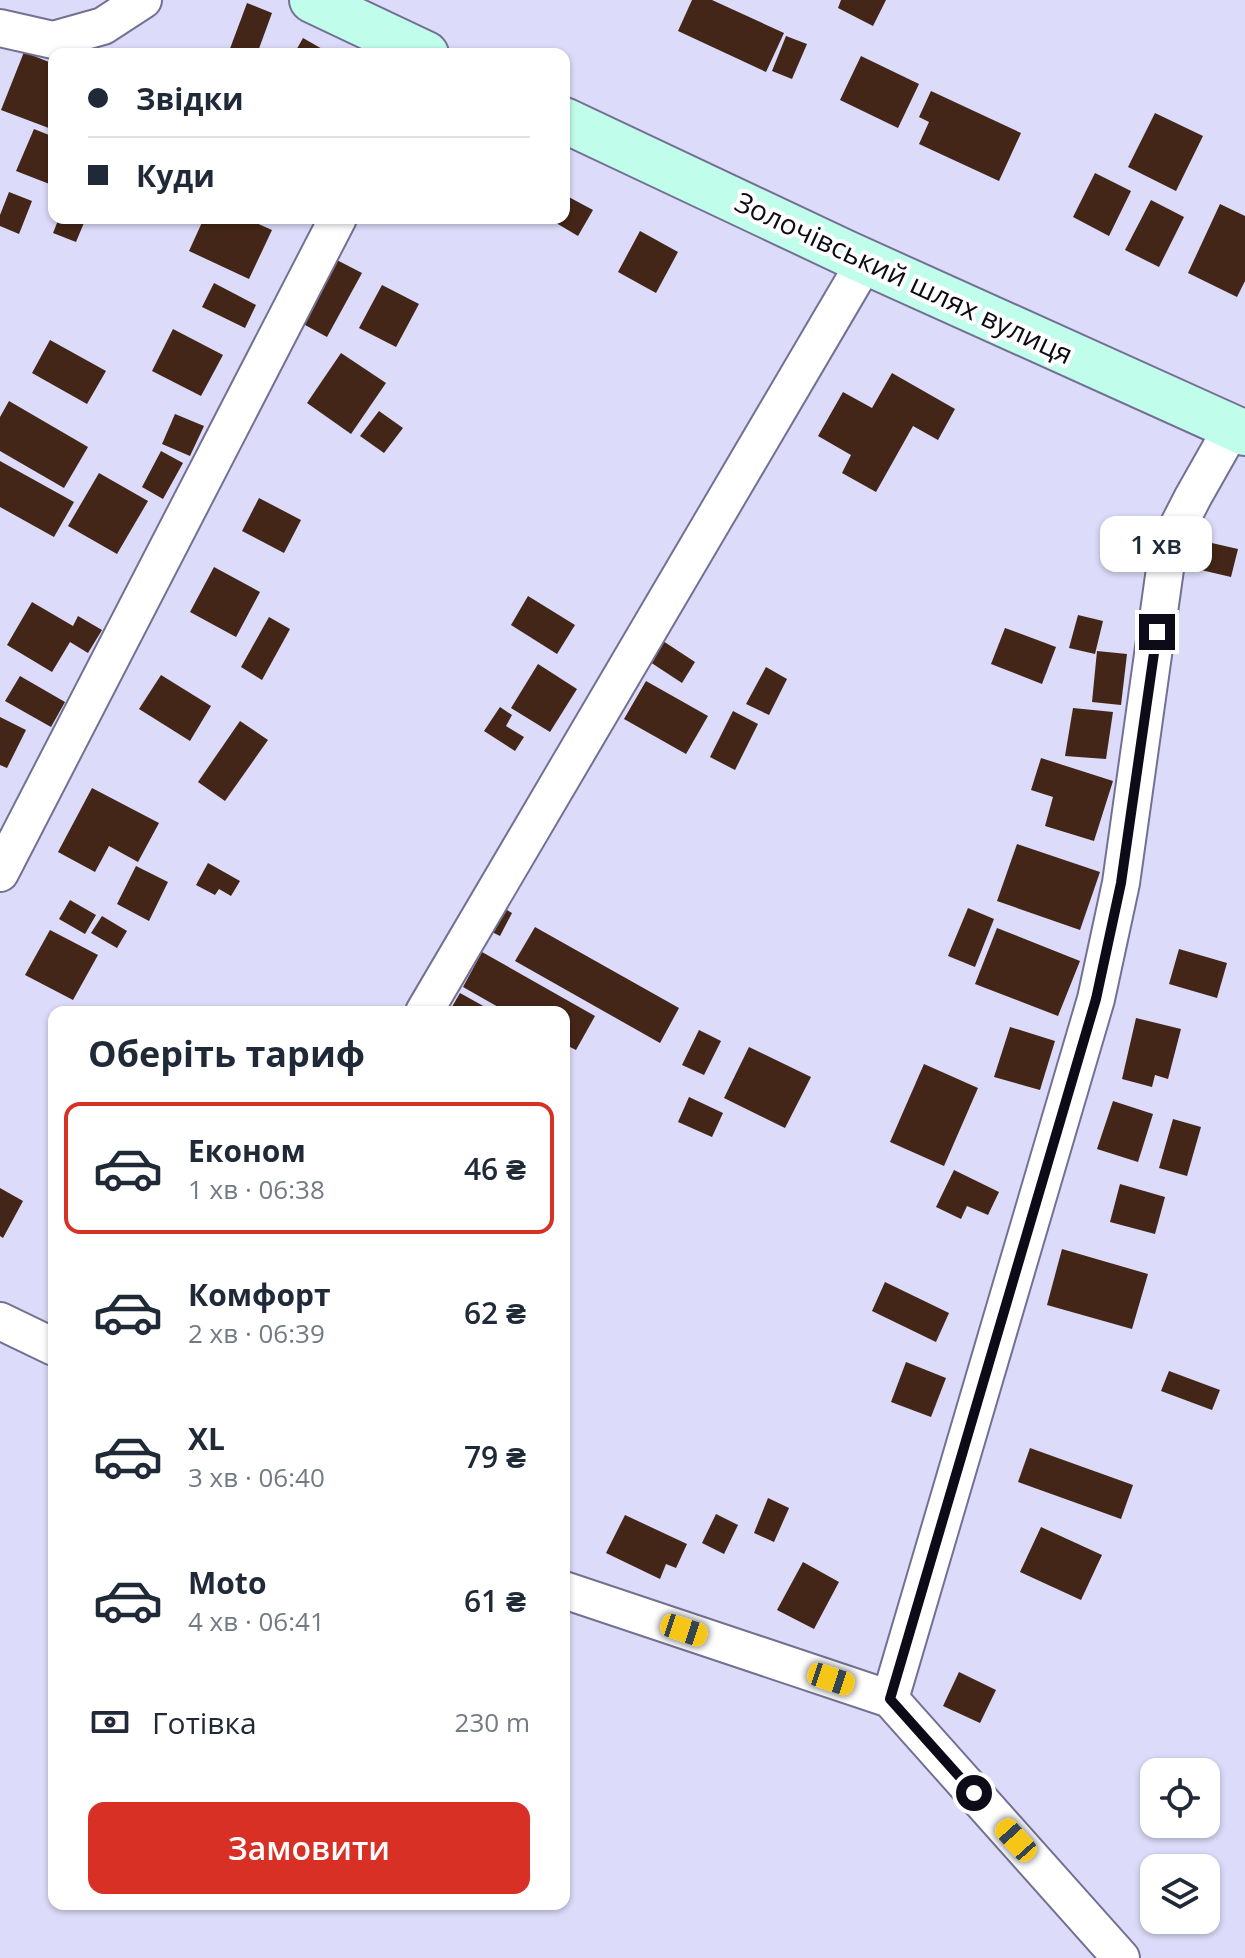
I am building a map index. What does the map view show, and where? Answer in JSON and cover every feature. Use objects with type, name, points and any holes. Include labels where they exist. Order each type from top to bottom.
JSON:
[{"type":"main road","points":[[312,0],[412,48]]},
{"type":"main road","name":"Золочівський шлях вулиця","points":[[570,123],[865,262],[1239,431]]},
{"type":"street","points":[[0,28],[53,40],[103,26],[143,0]]},
{"type":"street","points":[[0,873],[335,224]]},
{"type":"street","points":[[428,1006],[865,262]]},
{"type":"street","points":[[890,1699],[1096,999],[1121,883],[1165,569],[1175,532],[1193,497],[1239,431]]},
{"type":"street","points":[[0,1321],[48,1344]]},
{"type":"street","points":[[570,1592],[890,1699],[1121,1958]]},
{"type":"building","points":[[692,0],[712,0],[784,33],[766,72],[678,31]]},
{"type":"building","points":[[841,0],[886,0],[873,26],[838,8]]},
{"type":"building","points":[[247,3],[272,13],[259,48],[230,48]]},
{"type":"building","points":[[786,36],[807,44],[792,79],[772,71]]},
{"type":"building","points":[[303,38],[320,48],[297,48]]},
{"type":"building","points":[[24,52],[48,62],[48,128],[1,110]]},
{"type":"building","points":[[861,56],[919,84],[898,128],[840,100]]},
{"type":"building","points":[[931,91],[1021,133],[999,181],[919,144],[929,122],[919,117]]},
{"type":"building","points":[[1155,113],[1203,136],[1176,191],[1128,167]]},
{"type":"building","points":[[34,129],[48,135],[48,183],[16,171]]},
{"type":"building","points":[[1095,173],[1131,191],[1109,236],[1073,217]]},
{"type":"building","points":[[9,192],[32,201],[19,234],[0,226],[0,215]]},
{"type":"building","points":[[570,198],[593,210],[578,236],[558,224],[570,224]]},
{"type":"building","points":[[1151,200],[1184,217],[1159,267],[1125,250]]},
{"type":"building","points":[[1220,204],[1245,216],[1245,281],[1237,297],[1188,273]]},
{"type":"building","points":[[57,224],[84,224],[76,242],[53,233]]},
{"type":"building","points":[[201,224],[258,224],[272,230],[249,279],[189,251]]},
{"type":"building","points":[[640,231],[678,252],[656,293],[618,272]]},
{"type":"building","points":[[331,257],[362,273],[327,337],[296,320]]},
{"type":"building","points":[[214,283],[256,305],[245,328],[202,307]]},
{"type":"building","points":[[382,285],[419,304],[396,347],[359,328]]},
{"type":"building","points":[[173,329],[223,355],[201,396],[152,371]]},
{"type":"building","points":[[50,340],[106,371],[87,404],[32,373]]},
{"type":"building","points":[[341,353],[386,383],[351,434],[307,403]]},
{"type":"building","points":[[892,373],[955,409],[938,440],[913,426],[876,492],[842,473],[851,455],[818,436],[843,392],[872,408]]},
{"type":"building","points":[[9,401],[88,447],[64,488],[0,451],[0,417]]},
{"type":"building","points":[[379,411],[403,428],[384,453],[360,436]]},
{"type":"building","points":[[175,414],[204,426],[190,456],[162,444]]},
{"type":"building","points":[[161,451],[183,463],[163,499],[142,487]]},
{"type":"building","points":[[0,461],[74,502],[54,537],[0,507]]},
{"type":"building","points":[[99,473],[148,501],[117,554],[68,526]]},
{"type":"building","points":[[259,498],[301,520],[284,553],[242,531]]},
{"type":"building","points":[[1190,538],[1238,549],[1231,577],[1184,566]]},
{"type":"building","points":[[214,567],[260,592],[236,637],[190,612]]},
{"type":"building","points":[[528,596],[575,625],[557,654],[511,625]]},
{"type":"building","points":[[32,602],[73,626],[78,616],[102,630],[88,653],[70,642],[52,672],[7,645]]},
{"type":"building","points":[[1078,615],[1103,621],[1095,654],[1069,648]]},
{"type":"building","points":[[269,617],[290,629],[262,680],[241,667]]},
{"type":"building","points":[[1005,628],[1056,647],[1042,684],[991,664]]},
{"type":"building","points":[[663,641],[695,662],[682,683],[650,662]]},
{"type":"building","points":[[1097,651],[1127,654],[1121,705],[1092,702]]},
{"type":"building","points":[[538,664],[577,689],[550,732],[511,708]]},
{"type":"building","points":[[766,667],[787,679],[769,715],[746,704]]},
{"type":"building","points":[[161,675],[211,706],[190,741],[139,709]]},
{"type":"building","points":[[20,676],[65,702],[51,727],[5,701]]},
{"type":"building","points":[[646,681],[708,716],[686,754],[624,719]]},
{"type":"building","points":[[500,707],[512,715],[506,726],[524,737],[515,751],[484,731]]},
{"type":"building","points":[[1073,708],[1113,712],[1106,759],[1065,756]]},
{"type":"building","points":[[733,711],[758,724],[735,770],[710,757]]},
{"type":"building","points":[[0,717],[26,730],[7,768],[0,765]]},
{"type":"building","points":[[240,721],[268,740],[225,801],[198,782]]},
{"type":"building","points":[[1041,758],[1113,781],[1094,841],[1045,826],[1053,797],[1031,790]]},
{"type":"building","points":[[92,788],[159,823],[138,862],[109,846],[95,872],[58,852]]},
{"type":"building","points":[[1017,844],[1100,872],[1080,930],[997,901]]},
{"type":"building","points":[[208,863],[240,881],[231,896],[219,889],[215,895],[196,885]]},
{"type":"building","points":[[136,866],[168,882],[149,921],[117,904]]},
{"type":"building","points":[[70,900],[96,915],[85,934],[59,919]]},
{"type":"building","points":[[495,903],[512,913],[500,936],[482,927]]},
{"type":"building","points":[[968,908],[994,919],[975,967],[948,956]]},
{"type":"building","points":[[102,916],[127,931],[117,948],[91,933]]},
{"type":"building","points":[[535,927],[679,1008],[660,1043],[515,961]]},
{"type":"building","points":[[997,928],[1080,961],[1058,1016],[975,984]]},
{"type":"building","points":[[50,930],[98,955],[73,1000],[25,975]]},
{"type":"building","points":[[1179,949],[1227,963],[1217,998],[1169,984]]},
{"type":"building","points":[[482,952],[595,1016],[576,1050],[570,1047],[570,1006],[496,1006],[463,987]]},
{"type":"building","points":[[460,993],[483,1006],[452,1006]]},
{"type":"building","points":[[1136,1018],[1181,1029],[1168,1079],[1155,1075],[1152,1087],[1122,1079]]},
{"type":"building","points":[[1010,1027],[1055,1041],[1040,1090],[994,1077]]},
{"type":"building","points":[[699,1030],[721,1041],[704,1075],[682,1065]]},
{"type":"building","points":[[749,1047],[811,1077],[785,1128],[724,1098]]},
{"type":"building","points":[[924,1064],[978,1088],[944,1166],[890,1142]]},
{"type":"building","points":[[689,1097],[723,1113],[712,1137],[678,1122]]},
{"type":"building","points":[[1113,1101],[1153,1114],[1138,1162],[1097,1149]]},
{"type":"building","points":[[1173,1119],[1201,1127],[1187,1176],[1159,1168]]},
{"type":"building","points":[[954,1170],[999,1192],[988,1215],[967,1206],[961,1219],[936,1207]]},
{"type":"building","points":[[1120,1184],[1165,1197],[1155,1234],[1110,1222]]},
{"type":"building","points":[[0,1188],[23,1201],[3,1238],[0,1236]]},
{"type":"building","points":[[1062,1249],[1148,1274],[1132,1329],[1047,1305]]},
{"type":"building","points":[[885,1282],[949,1313],[936,1342],[872,1311]]},
{"type":"building","points":[[906,1362],[946,1378],[931,1417],[891,1402]]},
{"type":"building","points":[[1169,1371],[1220,1390],[1212,1410],[1161,1391]]},
{"type":"building","points":[[1030,1448],[1133,1485],[1121,1519],[1018,1482]]},
{"type":"building","points":[[768,1498],[789,1508],[774,1542],[754,1533]]},
{"type":"building","points":[[716,1514],[738,1525],[724,1554],[702,1543]]},
{"type":"building","points":[[625,1515],[687,1544],[676,1568],[666,1564],[660,1579],[606,1553]]},
{"type":"building","points":[[1041,1527],[1102,1555],[1081,1600],[1020,1572]]},
{"type":"building","points":[[803,1562],[839,1582],[814,1629],[777,1610]]},
{"type":"building","points":[[959,1672],[996,1690],[980,1723],[943,1706]]},
{"type":"route","points":[[974,1793],[890,1699],[1096,999],[1121,883],[1157,632]]}]
